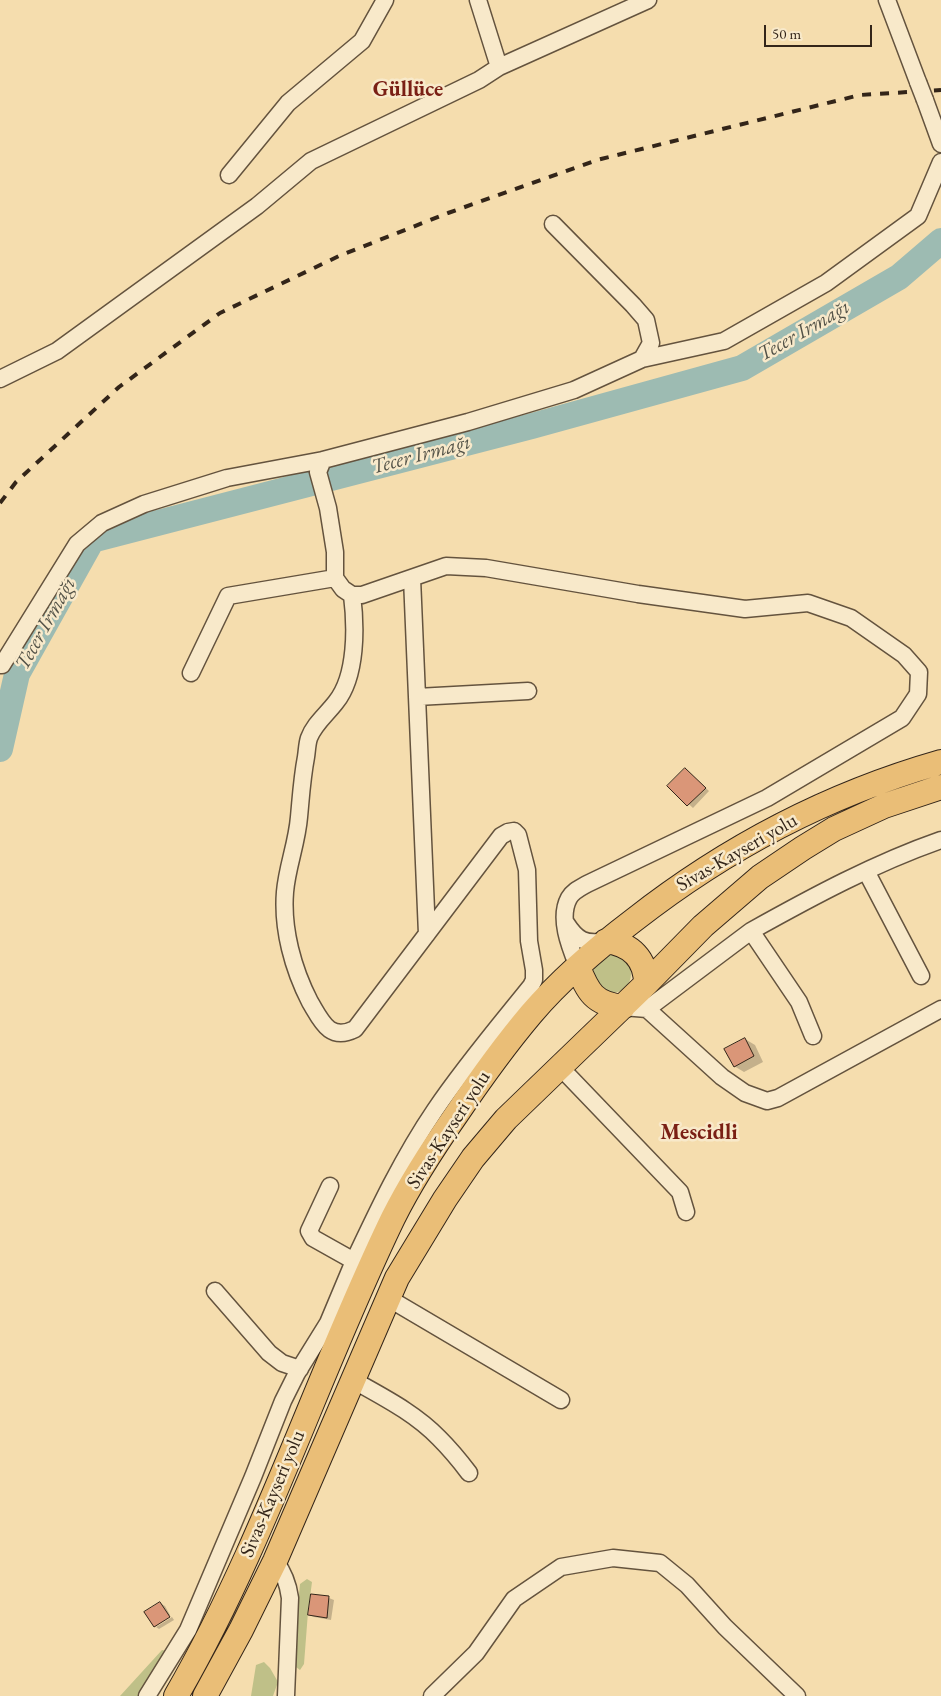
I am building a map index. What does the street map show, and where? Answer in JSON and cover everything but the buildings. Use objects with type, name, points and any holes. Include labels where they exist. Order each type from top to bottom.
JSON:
[{"type":"highway","name":"Sivas-Kayseri yolu","points":[[176,1696],[225,1606],[362,1265],[394,1216],[430,1152],[473,1089],[532,1013],[606,941],[681,884],[783,824],[865,787],[908,771],[941,762]]},
{"type":"highway","name":"Sivas-Kayseri yolu","points":[[205,1696],[241,1630],[275,1561],[397,1278],[440,1206],[473,1158],[506,1119],[561,1068],[703,926],[760,877],[834,829],[884,806],[941,787]]},
{"type":"highway","points":[[606,941],[623,944],[632,951],[642,963],[646,984]]},
{"type":"highway","points":[[578,967],[586,986],[595,998],[606,1004],[622,1007]]},
{"type":"street","points":[[229,175],[288,103],[362,41],[385,0]]},
{"type":"street","points":[[478,0],[499,67]]},
{"type":"street","points":[[0,379],[58,351],[258,206],[311,161],[479,80],[499,67],[648,0]]},
{"type":"street","points":[[886,0],[941,144]]},
{"type":"street","points":[[0,666],[77,544],[102,523],[144,504],[227,478],[320,466],[574,390],[642,359],[724,340],[826,283],[918,216],[941,162]]},
{"type":"street","points":[[553,224],[646,320],[652,344],[642,359]]},
{"type":"street","points":[[320,466],[328,508],[336,578],[343,589],[352,595],[362,595],[446,566],[486,568],[638,594],[745,609],[808,603],[851,618],[904,655],[919,672],[918,694],[902,718],[767,798],[578,889],[569,899],[565,912],[569,942],[578,967]]},
{"type":"street","points":[[191,673],[228,596],[336,578]]},
{"type":"street","points":[[412,578],[427,934]]},
{"type":"street","points":[[147,1696],[188,1630],[283,1401],[362,1265],[384,1198],[435,1110],[534,980],[529,941],[527,870],[518,835],[514,831],[501,836],[355,1029],[341,1033],[334,1032],[325,1027],[307,995],[294,963],[288,938],[285,891],[297,837],[300,787],[309,738],[316,725],[337,701],[348,676],[355,626],[352,595]]},
{"type":"street","points":[[417,697],[528,691]]},
{"type":"street","points":[[647,1010],[751,931],[795,906],[866,871],[941,840]]},
{"type":"street","points":[[866,871],[921,976]]},
{"type":"street","points":[[566,923],[582,940],[592,944],[606,941]]},
{"type":"street","points":[[751,931],[799,1002],[813,1036]]},
{"type":"street","points":[[646,984],[647,1010]]},
{"type":"street","points":[[622,1007],[647,1010],[722,1077],[745,1093],[767,1101],[778,1098],[941,1009]]},
{"type":"street","points":[[561,1068],[680,1192],[686,1212]]},
{"type":"street","points":[[330,1186],[309,1231],[313,1238],[362,1265]]},
{"type":"street","points":[[215,1291],[269,1353],[282,1363],[300,1369]]},
{"type":"street","points":[[388,1298],[561,1400]]},
{"type":"street","points":[[353,1380],[394,1403],[419,1420],[439,1437],[470,1473]]},
{"type":"street","points":[[432,1696],[476,1653],[514,1599],[561,1567],[613,1558],[660,1564],[687,1585],[725,1627],[797,1696]]},
{"type":"street","points":[[275,1561],[283,1570],[290,1598],[286,1696]]},
{"type":"green space","points":[[612,955],[625,961],[631,974],[625,987],[612,993],[599,987],[593,974],[599,961]]},
{"type":"green space","points":[[307,1579],[312,1582],[304,1664],[300,1670],[292,1664],[300,1584]]},
{"type":"green space","points":[[162,1650],[167,1651],[140,1696],[120,1696]]},
{"type":"green space","points":[[264,1662],[278,1682],[273,1696],[251,1696],[256,1665]]},
{"type":"waterway","name":"Tecer Irmağı","points":[[0,749],[17,674],[92,540],[532,426],[742,368],[899,277],[941,241]]},
{"type":"railway","points":[[0,503],[16,482],[119,387],[220,313],[339,256],[448,213],[597,160],[860,95],[941,90]]},
{"type":"district","name":"Güllüce","points":[[408,90]]},
{"type":"district","name":"Mescidli","points":[[699,1133]]}]
